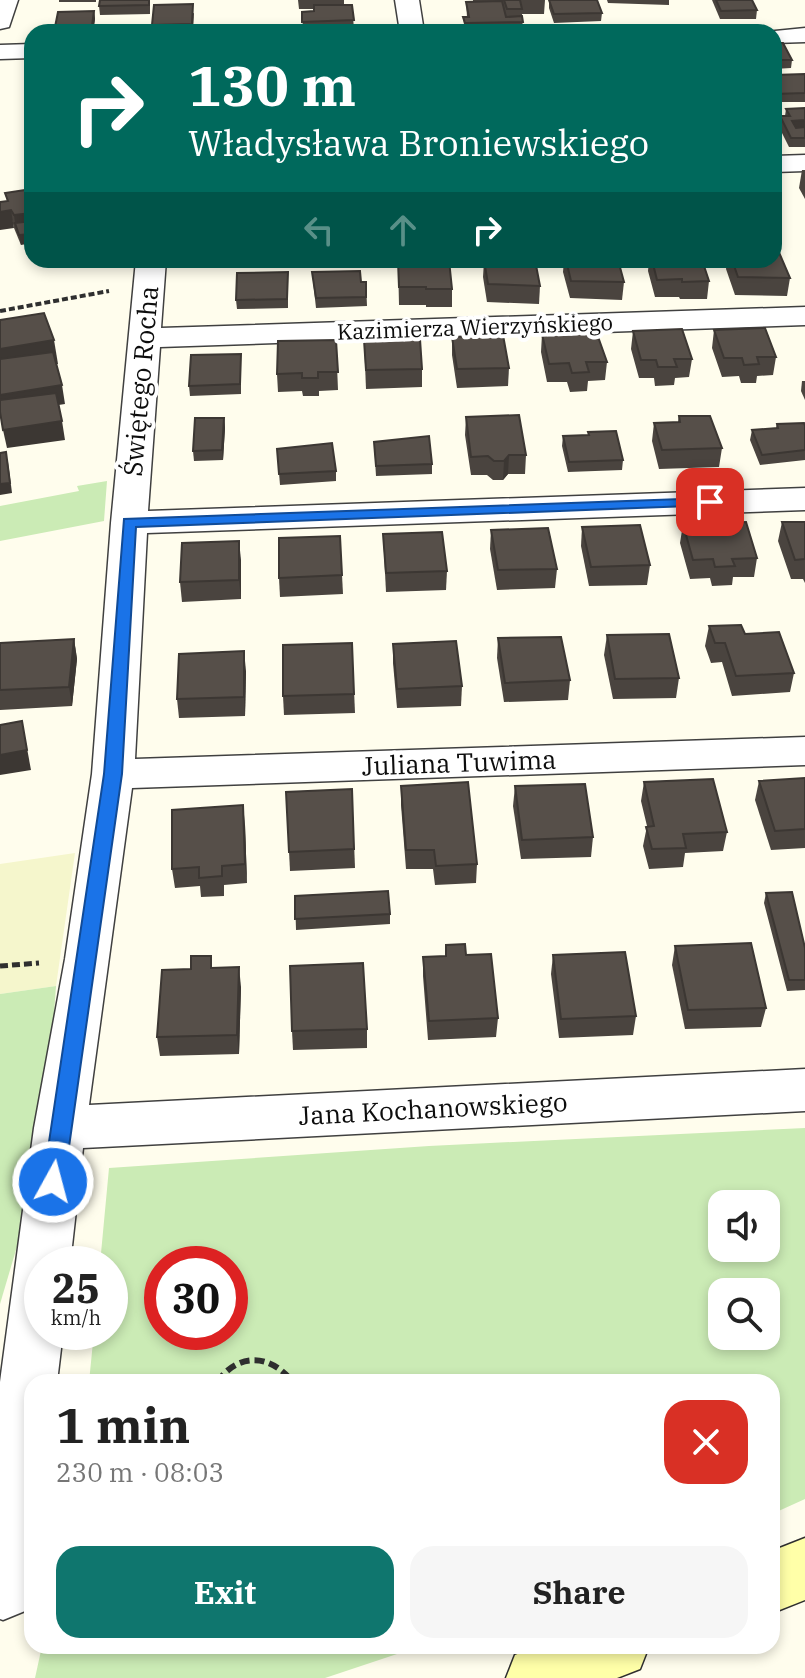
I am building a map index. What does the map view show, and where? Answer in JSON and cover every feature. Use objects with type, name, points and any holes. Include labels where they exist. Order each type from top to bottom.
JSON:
[{"type":"main road","points":[[780,1579],[805,1569]]},
{"type":"main road","points":[[538,1678],[597,1654]]},
{"type":"street","points":[[0,22],[6,0]]},
{"type":"street","points":[[407,0],[411,24]]},
{"type":"street","points":[[782,36],[805,35]]},
{"type":"street","points":[[0,52],[24,51]]},
{"type":"street","points":[[782,164],[805,163]]},
{"type":"street","name":"Świętego Rocha","points":[[45,1246],[113,774],[129,523],[150,274]]},
{"type":"street","name":"Kazimierza Wierzyńskiego","points":[[145,338],[805,316]]},
{"type":"street","points":[[129,523],[805,499]]},
{"type":"street","name":"Juliana Tuwima","points":[[113,774],[805,751]]},
{"type":"street","name":"Jana Kochanowskiego","points":[[60,1128],[805,1090]]},
{"type":"street","points":[[30,1374],[33,1350]]},
{"type":"street","points":[[3,1589],[24,1419]]},
{"type":"path","points":[[0,311],[150,274]]},
{"type":"path","points":[[221,1374],[237,1362],[254,1358],[270,1361],[284,1368],[288,1374]]},
{"type":"green space","points":[[107,481],[104,521],[0,541],[0,506],[79,491],[77,486]]},
{"type":"green space","points":[[75,853],[56,986],[0,994],[0,864]]},
{"type":"green space","points":[[56,986],[44,1155],[0,1304],[0,994]]},
{"type":"green space","points":[[805,1128],[805,1499],[780,1510],[780,1374],[90,1374],[92,1350],[128,1350],[128,1246],[102,1246],[109,1168],[429,1146]]},
{"type":"green space","points":[[40,1654],[397,1654],[325,1678],[35,1678]]},
{"type":"building","points":[[100,0],[149,0],[149,5],[99,6]]},
{"type":"building","points":[[504,0],[520,0],[522,9],[507,9]]},
{"type":"building","points":[[549,0],[597,0],[602,13],[554,14]]},
{"type":"building","points":[[716,0],[752,0],[757,10],[721,11]]},
{"type":"building","points":[[502,1],[506,17],[522,16],[523,22],[465,23],[463,17],[469,17],[466,2]]},
{"type":"building","points":[[193,4],[192,24],[152,24],[154,5]]},
{"type":"building","points":[[314,5],[352,5],[354,20],[302,22],[302,12],[314,11]]},
{"type":"building","points":[[94,11],[92,24],[56,24],[58,12]]},
{"type":"building","points":[[782,43],[783,43],[792,60],[782,60]]},
{"type":"building","points":[[805,74],[805,93],[782,94],[782,75]]},
{"type":"building","points":[[805,108],[805,120],[792,121],[796,128],[805,127],[805,138],[791,138],[782,120],[782,116],[790,116],[786,109]]},
{"type":"building","points":[[24,190],[24,214],[14,215],[11,210],[0,212],[0,202],[8,201],[5,193]]},
{"type":"building","points":[[24,222],[24,235],[19,235],[15,223]]},
{"type":"building","points":[[782,259],[790,278],[738,277],[735,268],[782,268]]},
{"type":"building","points":[[398,268],[450,268],[452,289],[399,287]]},
{"type":"building","points":[[485,268],[537,268],[540,286],[488,284]]},
{"type":"building","points":[[568,268],[620,268],[624,282],[571,281]]},
{"type":"building","points":[[654,268],[705,268],[709,281],[682,282],[682,279],[657,280]]},
{"type":"building","points":[[360,271],[361,282],[366,282],[366,297],[316,298],[312,272]]},
{"type":"building","points":[[288,272],[287,299],[236,300],[237,273]]},
{"type":"building","points":[[44,313],[54,340],[0,349],[0,320]]},
{"type":"building","points":[[765,328],[776,357],[757,357],[759,364],[744,365],[742,358],[724,358],[714,330]]},
{"type":"building","points":[[682,329],[692,359],[674,359],[677,367],[658,367],[656,360],[641,360],[633,331]]},
{"type":"building","points":[[596,331],[607,362],[586,362],[589,372],[572,373],[569,363],[549,364],[542,334]]},
{"type":"building","points":[[503,335],[509,368],[457,369],[452,337]]},
{"type":"building","points":[[420,339],[422,369],[366,370],[364,340]]},
{"type":"building","points":[[336,340],[338,372],[318,372],[318,378],[302,378],[302,373],[277,374],[278,341]]},
{"type":"building","points":[[53,352],[62,385],[0,395],[0,359]]},
{"type":"building","points":[[241,354],[240,384],[189,386],[191,355]]},
{"type":"building","points":[[56,393],[62,421],[3,430],[0,400]]},
{"type":"building","points":[[519,415],[526,455],[509,455],[504,461],[494,461],[488,456],[471,457],[466,417]]},
{"type":"building","points":[[679,416],[710,416],[722,448],[662,450],[654,423],[680,422]]},
{"type":"building","points":[[195,418],[224,418],[222,450],[193,451]]},
{"type":"building","points":[[804,423],[805,450],[762,455],[752,430],[778,428],[777,424]]},
{"type":"building","points":[[616,431],[623,460],[569,462],[563,436]]},
{"type":"building","points":[[429,436],[432,464],[376,466],[374,442]]},
{"type":"building","points":[[332,443],[336,471],[279,474],[277,449]]},
{"type":"building","points":[[6,452],[10,483],[0,484],[0,453]]},
{"type":"building","points":[[746,522],[757,558],[732,559],[735,566],[715,567],[713,559],[693,560],[683,524]]},
{"type":"building","points":[[782,522],[805,522],[805,559],[795,560]]},
{"type":"building","points":[[640,525],[650,565],[591,567],[582,527]]},
{"type":"building","points":[[548,528],[557,569],[498,570],[491,530]]},
{"type":"building","points":[[442,532],[447,571],[386,573],[383,534]]},
{"type":"building","points":[[340,536],[342,575],[279,578],[279,538]]},
{"type":"building","points":[[239,541],[239,580],[180,582],[182,543]]},
{"type":"building","points":[[741,625],[745,634],[779,632],[794,673],[736,676],[725,643],[715,643],[709,626]]},
{"type":"building","points":[[669,634],[679,678],[615,679],[607,635]]},
{"type":"building","points":[[561,637],[570,680],[505,683],[498,638]]},
{"type":"building","points":[[74,639],[69,687],[0,690],[0,643]]},
{"type":"building","points":[[456,641],[462,686],[397,689],[393,644]]},
{"type":"building","points":[[352,643],[354,694],[283,696],[283,645]]},
{"type":"building","points":[[244,651],[244,697],[177,699],[179,654]]},
{"type":"building","points":[[22,721],[27,750],[0,755],[0,725]]},
{"type":"building","points":[[805,778],[805,829],[775,831],[759,781]]},
{"type":"building","points":[[713,779],[727,832],[683,834],[686,848],[652,849],[646,827],[654,826],[644,782]]},
{"type":"building","points":[[468,782],[477,864],[436,866],[434,850],[406,850],[401,786]]},
{"type":"building","points":[[585,784],[593,837],[522,840],[515,786]]},
{"type":"building","points":[[352,789],[354,849],[289,852],[286,792]]},
{"type":"building","points":[[243,805],[245,864],[222,866],[222,876],[199,878],[199,867],[172,869],[172,810]]},
{"type":"building","points":[[388,891],[390,914],[295,919],[295,896]]},
{"type":"building","points":[[792,892],[805,948],[805,980],[789,980],[766,893]]},
{"type":"building","points":[[751,943],[766,1008],[688,1010],[675,946]]},
{"type":"building","points":[[465,944],[466,955],[491,954],[498,1018],[429,1021],[423,957],[446,956],[446,945]]},
{"type":"building","points":[[625,952],[636,1016],[561,1019],[553,955]]},
{"type":"building","points":[[191,956],[211,956],[211,968],[239,967],[237,1035],[157,1037],[162,970],[191,969]]},
{"type":"building","points":[[363,963],[367,1029],[292,1031],[290,966]]},
{"type":"route","points":[[53,1182],[113,774],[129,523],[710,502]]}]
